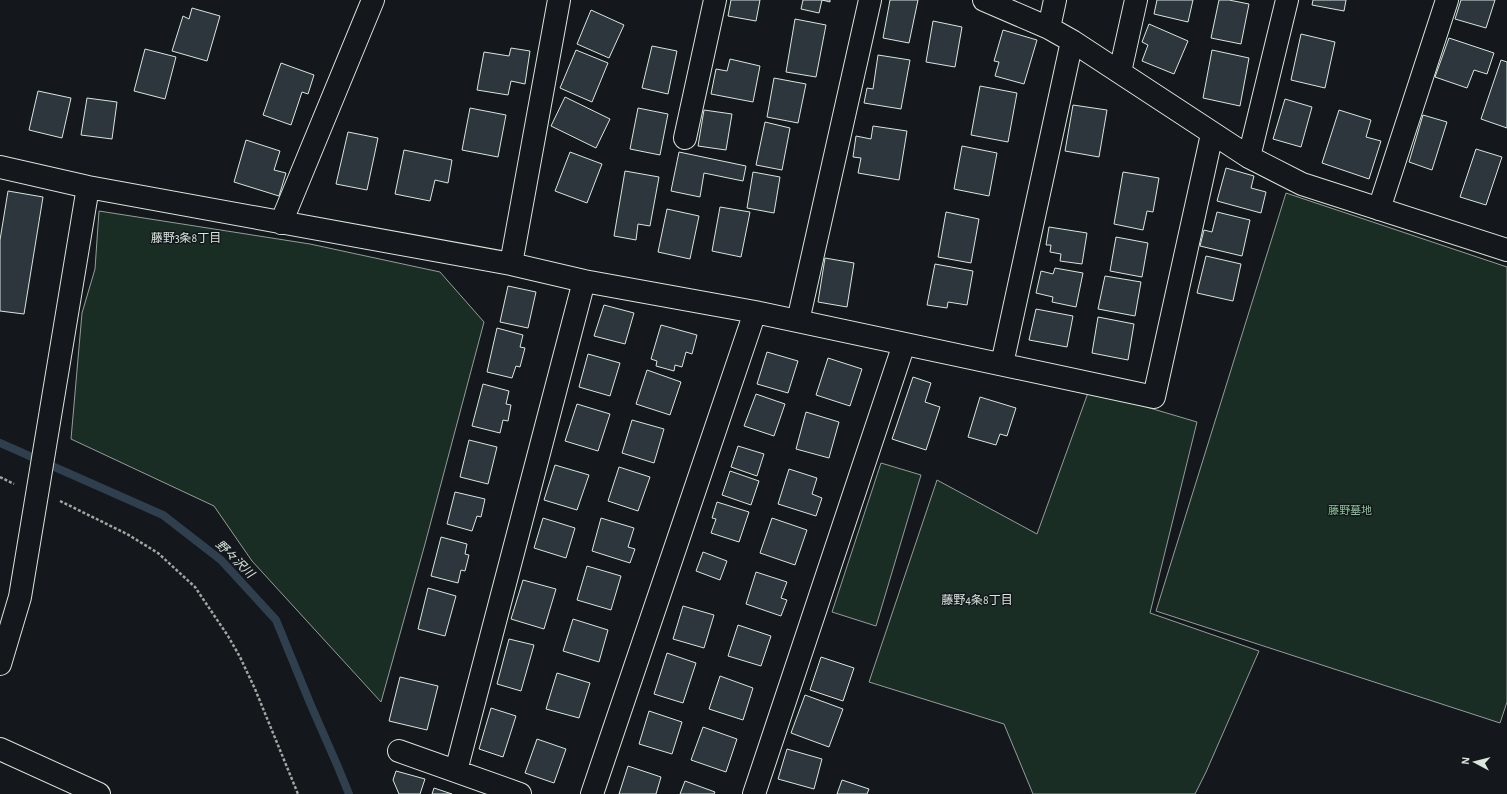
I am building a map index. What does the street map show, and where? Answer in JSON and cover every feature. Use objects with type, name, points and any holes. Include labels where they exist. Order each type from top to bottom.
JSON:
[{"type":"street","points":[[281,223],[373,0]]},
{"type":"street","points":[[511,264],[559,0]]},
{"type":"street","points":[[685,138],[716,0]]},
{"type":"street","points":[[798,321],[870,0]]},
{"type":"street","points":[[984,0],[1049,28],[1072,41],[1249,158],[1302,184],[1507,250]]},
{"type":"street","points":[[1049,28],[1055,0]]},
{"type":"street","points":[[1120,72],[1136,0]]},
{"type":"street","points":[[1249,158],[1287,0]]},
{"type":"street","points":[[1379,209],[1447,0]]},
{"type":"street","points":[[1002,364],[1072,41]]},
{"type":"street","points":[[0,167],[88,187],[511,264],[584,281],[755,312],[1002,364],[1154,398],[1212,134]]},
{"type":"street","points":[[0,664],[20,598],[88,187]]},
{"type":"street","points":[[456,771],[584,281]]},
{"type":"street","points":[[592,794],[755,312]]},
{"type":"street","points":[[754,794],[904,344]]},
{"type":"street","points":[[0,749],[99,794]]},
{"type":"street","points":[[399,751],[520,794]]},
{"type":"path","points":[[37,492],[63,501],[127,534],[158,553],[195,587],[228,636],[240,657],[258,696],[298,794]]},
{"type":"green space","name":"藤野墓地","points":[[1286,193],[1507,267],[1507,702],[1500,723],[1156,611]]},
{"type":"green space","points":[[99,211],[310,244],[440,272],[484,322],[381,702],[252,561],[214,506],[71,439],[82,313],[95,269]]},
{"type":"green space","points":[[1089,390],[1197,422],[1150,613],[1259,651],[1195,794],[1033,794],[1004,724],[869,682],[937,480],[1037,534]]},
{"type":"green space","points":[[881,463],[921,475],[876,626],[832,612]]},
{"type":"building","points":[[731,0],[760,0],[756,21],[728,16]]},
{"type":"building","points":[[803,0],[822,0],[819,13],[801,9]]},
{"type":"building","points":[[890,0],[918,0],[909,43],[883,38]]},
{"type":"building","points":[[1157,0],[1193,0],[1188,22],[1154,14]]},
{"type":"building","points":[[1219,0],[1229,0],[1249,4],[1241,44],[1211,38]]},
{"type":"building","points":[[1313,0],[1346,0],[1344,11],[1312,5]]},
{"type":"building","points":[[1461,0],[1495,0],[1486,28],[1455,19]]},
{"type":"building","points":[[192,8],[220,16],[207,61],[172,51],[183,16],[189,19]]},
{"type":"building","points":[[591,10],[624,25],[609,58],[577,44]]},
{"type":"building","points":[[795,19],[826,25],[816,77],[786,72]]},
{"type":"building","points":[[933,21],[962,27],[955,67],[926,62]]},
{"type":"building","points":[[1149,24],[1188,41],[1174,74],[1142,61],[1148,45],[1142,42]]},
{"type":"building","points":[[1003,30],[1037,40],[1024,84],[995,76],[999,62],[994,61]]},
{"type":"building","points":[[1301,34],[1335,42],[1325,88],[1291,80]]},
{"type":"building","points":[[1449,38],[1494,53],[1487,74],[1474,70],[1467,88],[1435,77]]},
{"type":"building","points":[[652,46],[677,51],[668,94],[642,88]]},
{"type":"building","points":[[511,48],[530,51],[525,84],[511,81],[508,95],[477,90],[484,52],[509,56]]},
{"type":"building","points":[[145,49],[176,57],[165,99],[134,91]]},
{"type":"building","points":[[576,50],[608,63],[592,102],[560,88]]},
{"type":"building","points":[[1212,50],[1249,58],[1240,106],[1203,98]]},
{"type":"building","points":[[878,55],[910,60],[901,109],[864,103],[867,88],[873,89]]},
{"type":"building","points":[[730,59],[760,66],[753,102],[711,94],[716,69],[727,71]]},
{"type":"building","points":[[1501,60],[1507,62],[1507,128],[1481,119]]},
{"type":"building","points":[[281,63],[314,75],[308,94],[302,92],[291,125],[263,115]]},
{"type":"building","points":[[774,78],[806,84],[798,123],[767,117]]},
{"type":"building","points":[[980,86],[1017,93],[1008,142],[971,135]]},
{"type":"building","points":[[38,91],[71,98],[62,138],[29,130]]},
{"type":"building","points":[[565,97],[610,119],[596,148],[551,126]]},
{"type":"building","points":[[87,98],[117,102],[112,139],[81,135]]},
{"type":"building","points":[[1285,99],[1312,107],[1301,147],[1273,139]]},
{"type":"building","points":[[1073,105],[1107,110],[1099,157],[1065,151]]},
{"type":"building","points":[[470,108],[506,115],[498,157],[462,150]]},
{"type":"building","points":[[638,108],[668,114],[660,155],[630,149]]},
{"type":"building","points":[[704,110],[732,114],[726,150],[698,146]]},
{"type":"building","points":[[1339,110],[1371,120],[1366,137],[1381,141],[1369,179],[1322,163]]},
{"type":"building","points":[[1423,115],[1447,122],[1432,170],[1409,162]]},
{"type":"building","points":[[765,122],[790,128],[782,170],[756,165]]},
{"type":"building","points":[[873,126],[907,131],[899,180],[858,173],[861,158],[853,157],[856,136],[871,139]]},
{"type":"building","points":[[348,132],[378,138],[367,190],[336,184]]},
{"type":"building","points":[[246,140],[280,151],[274,170],[286,173],[279,196],[234,182]]},
{"type":"building","points":[[962,146],[997,153],[989,196],[954,189]]},
{"type":"building","points":[[1476,149],[1502,157],[1486,205],[1460,197]]},
{"type":"building","points":[[404,150],[452,160],[448,183],[435,180],[430,201],[395,194]]},
{"type":"building","points":[[570,152],[602,164],[587,203],[555,191]]},
{"type":"building","points":[[679,152],[746,166],[743,181],[704,173],[700,197],[671,191]]},
{"type":"building","points":[[1226,168],[1254,176],[1251,188],[1266,192],[1261,213],[1217,201]]},
{"type":"building","points":[[625,171],[659,177],[650,226],[638,224],[636,240],[614,236]]},
{"type":"building","points":[[753,172],[780,177],[774,213],[747,208]]},
{"type":"building","points":[[1123,172],[1159,178],[1153,212],[1147,211],[1143,230],[1114,224]]},
{"type":"building","points":[[8,191],[43,197],[24,314],[0,311],[0,240]]},
{"type":"building","points":[[720,207],[750,212],[741,257],[712,251]]},
{"type":"building","points":[[667,209],[699,216],[690,259],[658,252]]},
{"type":"building","points":[[946,212],[979,219],[971,263],[938,257]]},
{"type":"building","points":[[1217,212],[1250,220],[1242,256],[1200,246],[1204,230],[1212,232]]},
{"type":"building","points":[[1049,227],[1087,233],[1082,264],[1060,261],[1061,254],[1050,252],[1051,245],[1046,245]]},
{"type":"building","points":[[1116,237],[1148,243],[1142,277],[1110,271]]},
{"type":"building","points":[[1206,256],[1241,264],[1233,301],[1197,293]]},
{"type":"building","points":[[825,258],[854,263],[847,307],[818,302]]},
{"type":"building","points":[[935,264],[973,271],[967,305],[948,302],[947,308],[927,305]]},
{"type":"building","points":[[1055,268],[1083,273],[1076,307],[1052,302],[1053,297],[1036,293],[1041,271],[1053,274]]},
{"type":"building","points":[[1105,276],[1141,282],[1135,316],[1098,309]]},
{"type":"building","points":[[508,286],[536,292],[528,328],[500,322]]},
{"type":"building","points":[[604,305],[634,313],[625,344],[594,336]]},
{"type":"building","points":[[1036,309],[1073,316],[1067,347],[1029,340]]},
{"type":"building","points":[[1098,317],[1134,324],[1128,360],[1092,353]]},
{"type":"building","points":[[661,325],[697,335],[692,354],[686,352],[682,367],[675,365],[674,371],[656,366],[657,361],[651,359]]},
{"type":"building","points":[[497,328],[523,335],[520,347],[525,348],[520,367],[516,366],[512,378],[487,372]]},
{"type":"building","points":[[767,352],[798,361],[788,393],[757,384]]},
{"type":"building","points":[[588,354],[620,363],[610,396],[579,387]]},
{"type":"building","points":[[828,358],[862,369],[850,406],[816,395]]},
{"type":"building","points":[[647,370],[681,382],[670,415],[636,404]]},
{"type":"building","points":[[913,377],[931,383],[925,402],[940,407],[926,450],[892,439]]},
{"type":"building","points":[[483,384],[509,391],[506,404],[511,405],[508,421],[503,420],[500,433],[472,426]]},
{"type":"building","points":[[756,394],[785,404],[774,436],[744,426]]},
{"type":"building","points":[[980,397],[1016,408],[1007,436],[1000,434],[996,445],[968,437]]},
{"type":"building","points":[[577,404],[610,414],[598,451],[565,441]]},
{"type":"building","points":[[806,412],[839,422],[829,458],[796,449]]},
{"type":"building","points":[[632,420],[664,429],[654,463],[622,453]]},
{"type":"building","points":[[469,440],[497,447],[488,484],[460,477]]},
{"type":"building","points":[[738,446],[764,454],[757,476],[731,467]]},
{"type":"building","points":[[555,465],[589,475],[577,510],[544,500]]},
{"type":"building","points":[[619,467],[650,477],[638,511],[608,501]]},
{"type":"building","points":[[789,469],[817,478],[812,494],[822,498],[816,516],[778,504]]},
{"type":"building","points":[[730,471],[759,481],[751,505],[722,495]]},
{"type":"building","points":[[455,492],[485,499],[481,517],[477,516],[472,531],[447,524]]},
{"type":"building","points":[[717,502],[749,512],[739,542],[711,533],[716,519],[712,518]]},
{"type":"building","points":[[543,518],[575,528],[566,558],[534,548]]},
{"type":"building","points":[[601,518],[634,528],[628,547],[635,549],[630,563],[592,551]]},
{"type":"building","points":[[772,518],[807,530],[795,565],[760,553]]},
{"type":"building","points":[[441,537],[467,544],[465,554],[469,555],[465,571],[461,570],[458,583],[431,576]]},
{"type":"building","points":[[703,552],[727,561],[720,580],[696,571]]},
{"type":"building","points":[[587,566],[621,576],[611,610],[577,600]]},
{"type":"building","points":[[756,572],[787,582],[781,598],[787,600],[781,616],[746,604]]},
{"type":"building","points":[[523,580],[556,589],[544,629],[511,619]]},
{"type":"building","points":[[428,588],[456,596],[445,636],[418,629]]},
{"type":"building","points":[[683,606],[714,615],[704,648],[673,639]]},
{"type":"building","points":[[573,619],[608,630],[599,662],[563,651]]},
{"type":"building","points":[[738,625],[771,636],[761,666],[728,656]]},
{"type":"building","points":[[509,639],[534,645],[521,691],[497,684]]},
{"type":"building","points":[[667,653],[696,663],[683,703],[654,694]]},
{"type":"building","points":[[821,657],[854,668],[843,701],[810,690]]},
{"type":"building","points":[[557,673],[590,683],[579,718],[546,709]]},
{"type":"building","points":[[720,676],[753,688],[743,720],[709,709]]},
{"type":"building","points":[[400,677],[438,686],[427,730],[389,721]]},
{"type":"building","points":[[805,695],[843,709],[829,747],[791,733]]},
{"type":"building","points":[[491,708],[516,716],[503,757],[479,749]]},
{"type":"building","points":[[649,711],[682,722],[672,754],[639,744]]},
{"type":"building","points":[[703,727],[737,739],[726,772],[691,760]]},
{"type":"building","points":[[537,739],[566,749],[554,783],[525,773]]},
{"type":"building","points":[[787,749],[822,759],[814,789],[778,779]]},
{"type":"building","points":[[628,766],[661,777],[656,794],[619,794]]},
{"type":"building","points":[[396,771],[425,779],[420,794],[399,794],[393,780]]},
{"type":"building","points":[[842,780],[869,789],[867,794],[837,794]]},
{"type":"building","points":[[685,781],[715,792],[714,794],[680,794]]},
{"type":"building","points":[[434,788],[452,794],[432,794]]},
{"type":"waterway","name":"野々沢川","points":[[0,443],[163,515],[221,560],[276,620],[349,794]]},
{"type":"district","name":"藤野3条8丁目","points":[[186,238]]},
{"type":"district","name":"藤野4条8丁目","points":[[977,600]]}]
